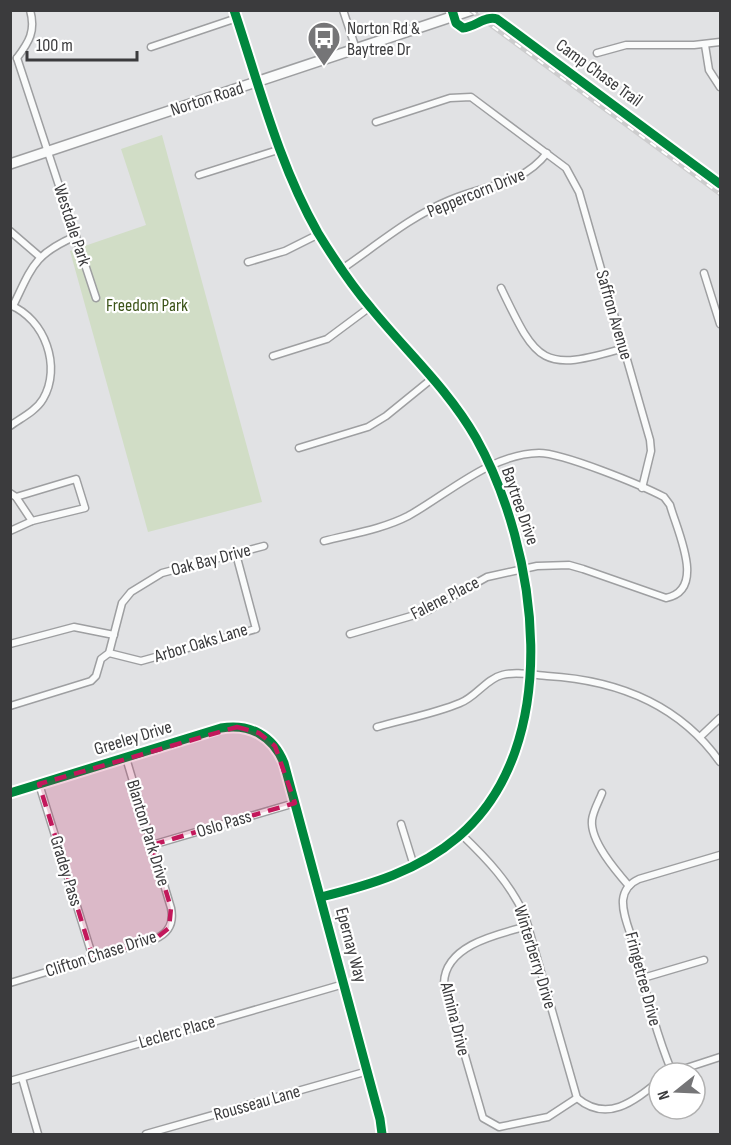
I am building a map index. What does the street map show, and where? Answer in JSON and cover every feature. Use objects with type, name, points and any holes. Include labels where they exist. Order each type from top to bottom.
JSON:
[{"type":"main road","name":"Norton Road","points":[[10,164],[472,10]]},
{"type":"street","name":"Baytree Drive","points":[[234,10],[281,149],[297,190],[319,234],[370,307],[434,377],[476,439],[516,535],[523,568],[530,643],[529,675],[522,725],[512,757],[491,798],[461,834],[414,866],[369,885],[321,897]]},
{"type":"street","points":[[343,10],[356,49]]},
{"type":"street","points":[[14,57],[32,33],[32,11]]},
{"type":"street","points":[[151,47],[237,18]]},
{"type":"street","points":[[597,53],[626,45],[648,43],[705,45],[720,42]]},
{"type":"street","points":[[705,45],[709,70],[720,87]]},
{"type":"street","name":"Westdale Park","points":[[14,57],[48,151],[96,298]]},
{"type":"street","name":"Saffron Avenue","points":[[376,122],[464,95],[477,101],[566,168],[575,183],[650,440],[651,450],[642,488]]},
{"type":"street","points":[[199,175],[281,149]]},
{"type":"street","name":"Peppercorn Drive","points":[[342,269],[413,220],[450,200],[528,173],[547,153]]},
{"type":"street","points":[[10,231],[39,256]]},
{"type":"street","points":[[248,262],[285,251],[319,234]]},
{"type":"street","points":[[10,426],[38,406],[46,393],[51,373],[44,337],[27,315],[12,306],[39,256],[56,244],[76,236]]},
{"type":"street","points":[[704,273],[720,324]]},
{"type":"street","points":[[501,288],[527,340],[540,353],[557,360],[575,362],[624,348]]},
{"type":"street","points":[[273,356],[338,333],[370,307]]},
{"type":"street","points":[[299,448],[349,435],[368,427],[386,416],[434,377]]},
{"type":"street","points":[[324,541],[406,517],[457,483],[522,455],[550,454],[642,488]]},
{"type":"street","points":[[10,531],[32,521],[85,508],[76,479],[13,495],[32,521]]},
{"type":"street","name":"Falene Place","points":[[350,634],[425,612],[473,583],[523,568],[569,566],[651,595],[666,598],[679,593],[688,579],[688,566],[670,506],[664,497],[642,488]]},
{"type":"street","name":"Oak Bay Drive","points":[[10,706],[91,681],[96,676],[101,659],[109,653],[122,603],[131,592],[162,573],[264,546]]},
{"type":"street","name":"Arbor Oaks Lane","points":[[109,653],[141,661],[256,629],[236,554]]},
{"type":"street","points":[[10,644],[74,627],[114,635]]},
{"type":"street","points":[[377,727],[458,704],[498,676],[581,678],[615,686],[667,710],[700,737],[720,762]]},
{"type":"street","points":[[700,737],[720,718]]},
{"type":"street","name":"Greeley Drive","points":[[10,793],[230,727],[250,729],[264,736]]},
{"type":"street","name":"Epernay Way","points":[[264,736],[280,753],[295,803],[368,1071],[382,1134]]},
{"type":"street","name":"Blanton Park Drive","points":[[126,758],[171,908]]},
{"type":"street","name":"Gradey Pass","points":[[39,784],[93,958]]},
{"type":"street","points":[[602,793],[592,819],[593,827],[610,864],[629,886],[639,879],[720,855]]},
{"type":"street","name":"Oslo Pass","points":[[152,846],[295,803]]},
{"type":"street","points":[[401,824],[414,866]]},
{"type":"street","name":"Winterberry Drive","points":[[461,834],[514,892],[528,926],[576,1098]]},
{"type":"street","name":"Fringetree Drive","points":[[629,886],[623,901],[624,909],[659,1041],[667,1061]]},
{"type":"street","name":"Clifton Chase Drive","points":[[10,983],[160,937],[167,931],[172,921],[171,908]]},
{"type":"street","name":"Almina Drive","points":[[528,926],[489,938],[458,954],[451,958],[444,970],[444,983],[479,1110],[489,1124],[499,1127],[508,1126],[548,1117],[576,1098]]},
{"type":"street","points":[[643,978],[704,960]]},
{"type":"street","name":"Leclerc Place","points":[[10,1081],[344,984]]},
{"type":"street","name":"Rousseau Lane","points":[[146,1134],[368,1071]]},
{"type":"street","points":[[22,1078],[38,1134]]},
{"type":"street","points":[[576,1098],[591,1108],[609,1111],[629,1104],[647,1091]]},
{"type":"highlighted area","points":[[237,727],[259,733],[275,746],[295,803],[152,845],[171,908],[169,928],[155,939],[93,958],[39,784]]},
{"type":"green space","name":"Freedom Park","points":[[162,135],[262,502],[148,532],[70,251],[146,225],[121,149]]},
{"type":"railway","points":[[470,10],[720,194]]},
{"type":"cycle path","points":[[234,10],[271,124],[304,207],[318,233],[350,281],[453,403],[476,438],[497,483],[515,534],[526,589],[531,645],[528,700],[515,751],[492,798],[458,837],[427,859],[375,882],[321,897]]},
{"type":"cycle path","name":"Camp Chase Trail","points":[[452,10],[456,23],[463,28],[489,19],[497,19],[720,184]]},
{"type":"cycle path","points":[[10,793],[221,728],[251,730],[259,733],[274,745],[284,763],[380,1119],[382,1134]]},
{"type":"place","name":"Norton Rd & Baytree Dr","points":[[324,67]]}]
